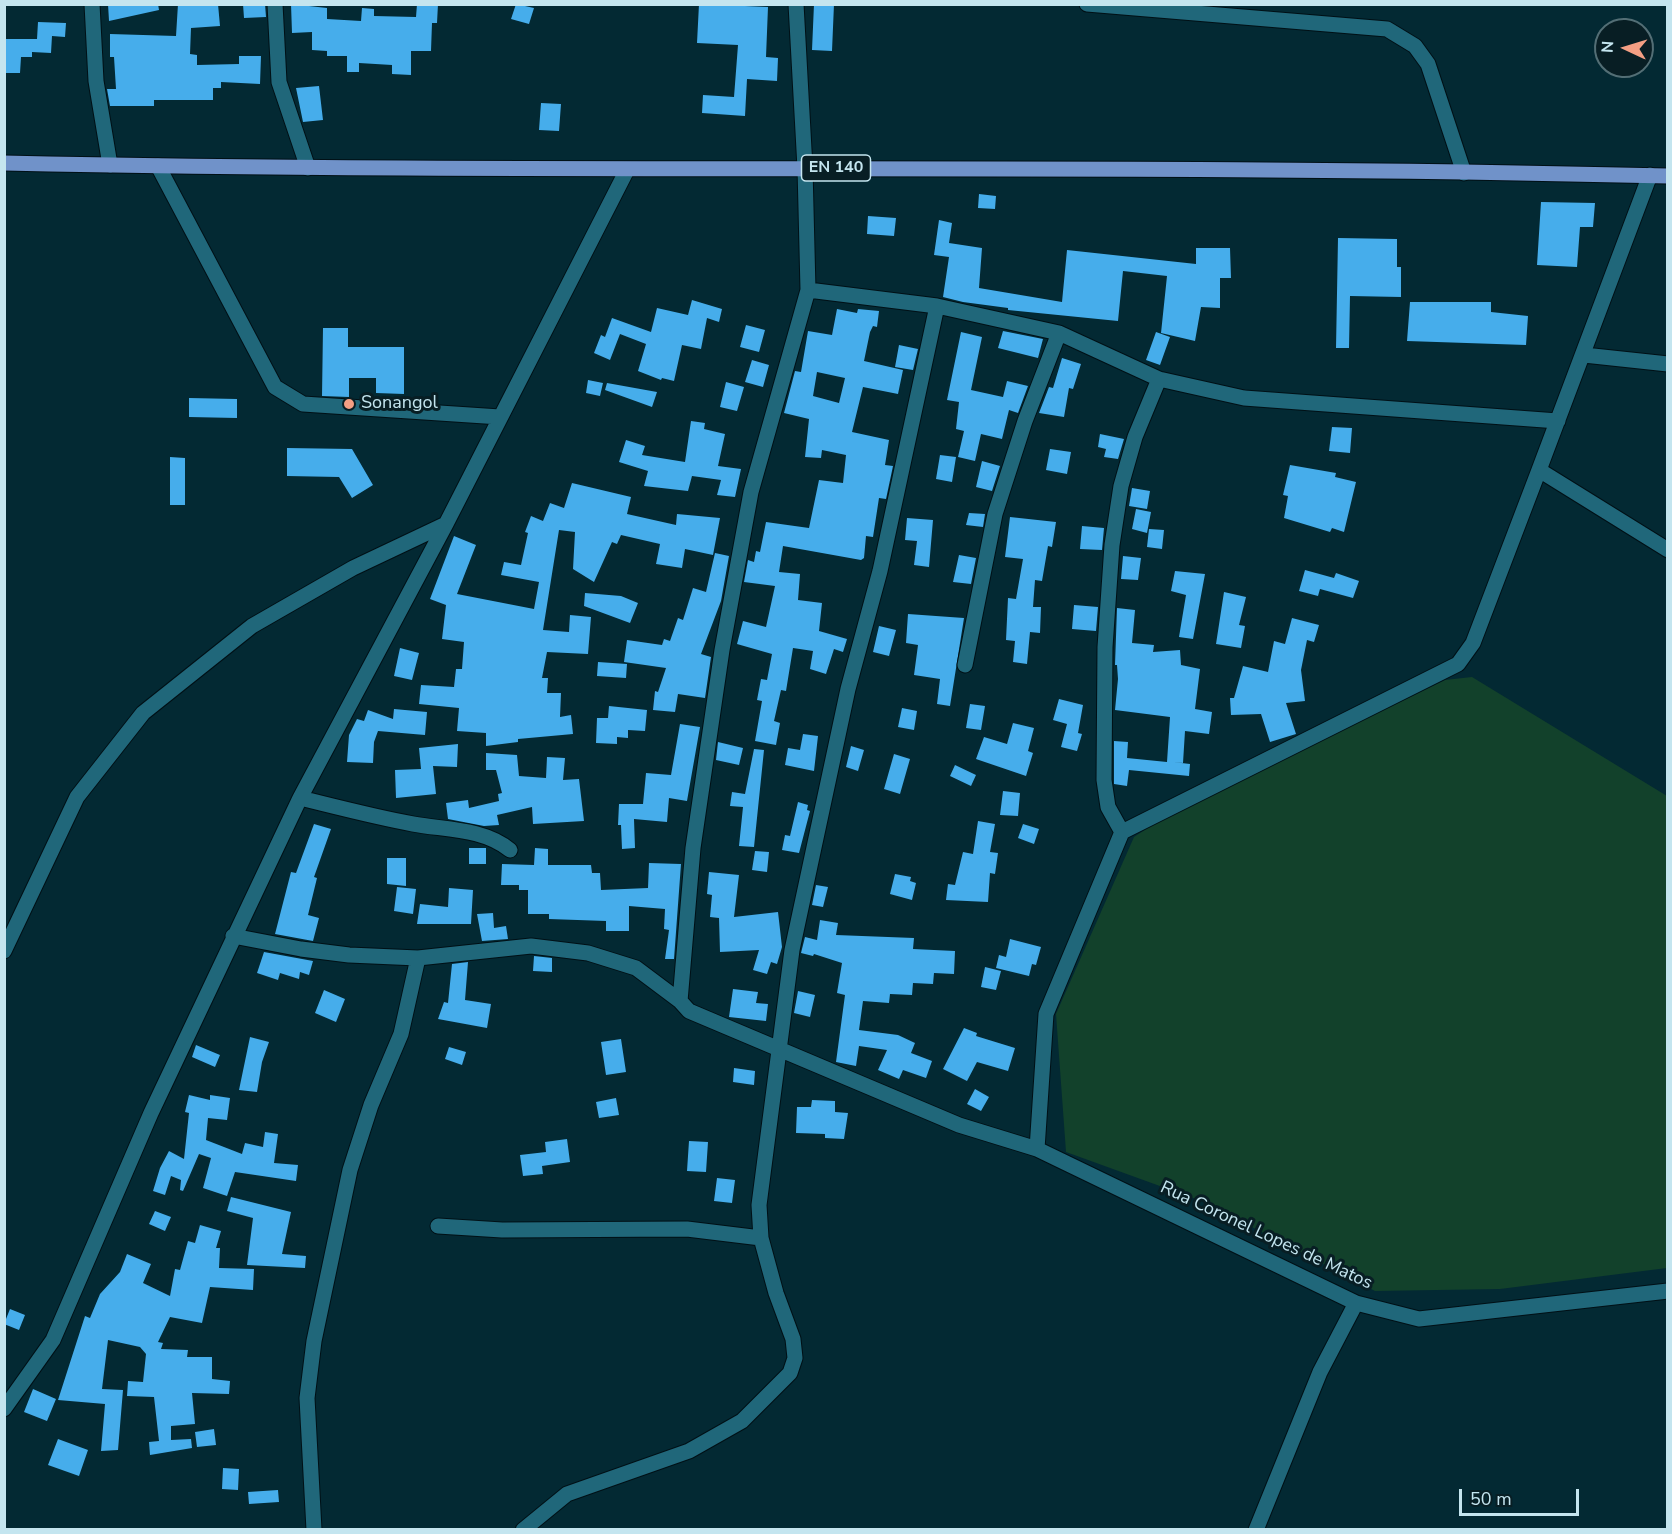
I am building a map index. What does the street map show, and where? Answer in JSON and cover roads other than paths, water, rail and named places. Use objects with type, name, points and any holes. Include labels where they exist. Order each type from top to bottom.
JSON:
[{"type":"main road","name":"EN 140","points":[[4,163],[308,168],[627,170],[806,168],[1668,176]]},
{"type":"street","points":[[92,4],[96,81],[110,165]]},
{"type":"street","points":[[275,4],[279,82],[308,168]]},
{"type":"street","points":[[680,1001],[693,848],[723,650],[751,492],[808,290],[806,168],[796,4]]},
{"type":"street","points":[[1087,4],[1387,29],[1415,46],[1428,64],[1464,173]]},
{"type":"street","points":[[158,166],[275,387],[303,405],[500,417]]},
{"type":"street","points":[[4,1409],[53,1340],[152,1113],[233,936],[300,798],[446,524],[627,170]]},
{"type":"street","points":[[1037,1149],[1046,1014],[1122,832],[1458,664],[1473,643],[1584,355],[1650,175]]},
{"type":"street","points":[[808,290],[937,306],[1059,333],[1159,379],[1244,398],[1558,421]]},
{"type":"street","points":[[523,1530],[567,1494],[688,1451],[742,1421],[790,1374],[795,1358],[792,1339],[761,1238],[759,1205],[792,950],[848,689],[880,571],[937,306]]},
{"type":"street","points":[[965,665],[995,514],[1059,333]]},
{"type":"street","points":[[1584,355],[1668,364]]},
{"type":"street","points":[[1122,832],[1108,807],[1104,780],[1105,647],[1112,545],[1121,486],[1135,437],[1159,379]]},
{"type":"street","points":[[1539,470],[1668,550]]},
{"type":"street","points":[[4,951],[77,797],[143,713],[252,626],[353,568],[446,524]]},
{"type":"street","points":[[300,798],[412,824],[483,835],[497,840],[510,850]]},
{"type":"street","name":"Rua Coronel Lopes de Matos","points":[[233,936],[301,949],[349,955],[418,958],[531,946],[588,954],[636,968],[680,1001],[689,1011],[959,1125],[1037,1149],[1356,1303],[1419,1319],[1668,1291]]},
{"type":"street","points":[[314,1530],[307,1398],[314,1341],[350,1170],[371,1105],[401,1034],[418,958]]},
{"type":"street","points":[[438,1226],[502,1230],[687,1229],[761,1238]]},
{"type":"street","points":[[1256,1530],[1320,1372],[1356,1303]]},
{"type":"place","name":"Sonangol","points":[[349,404]]}]
